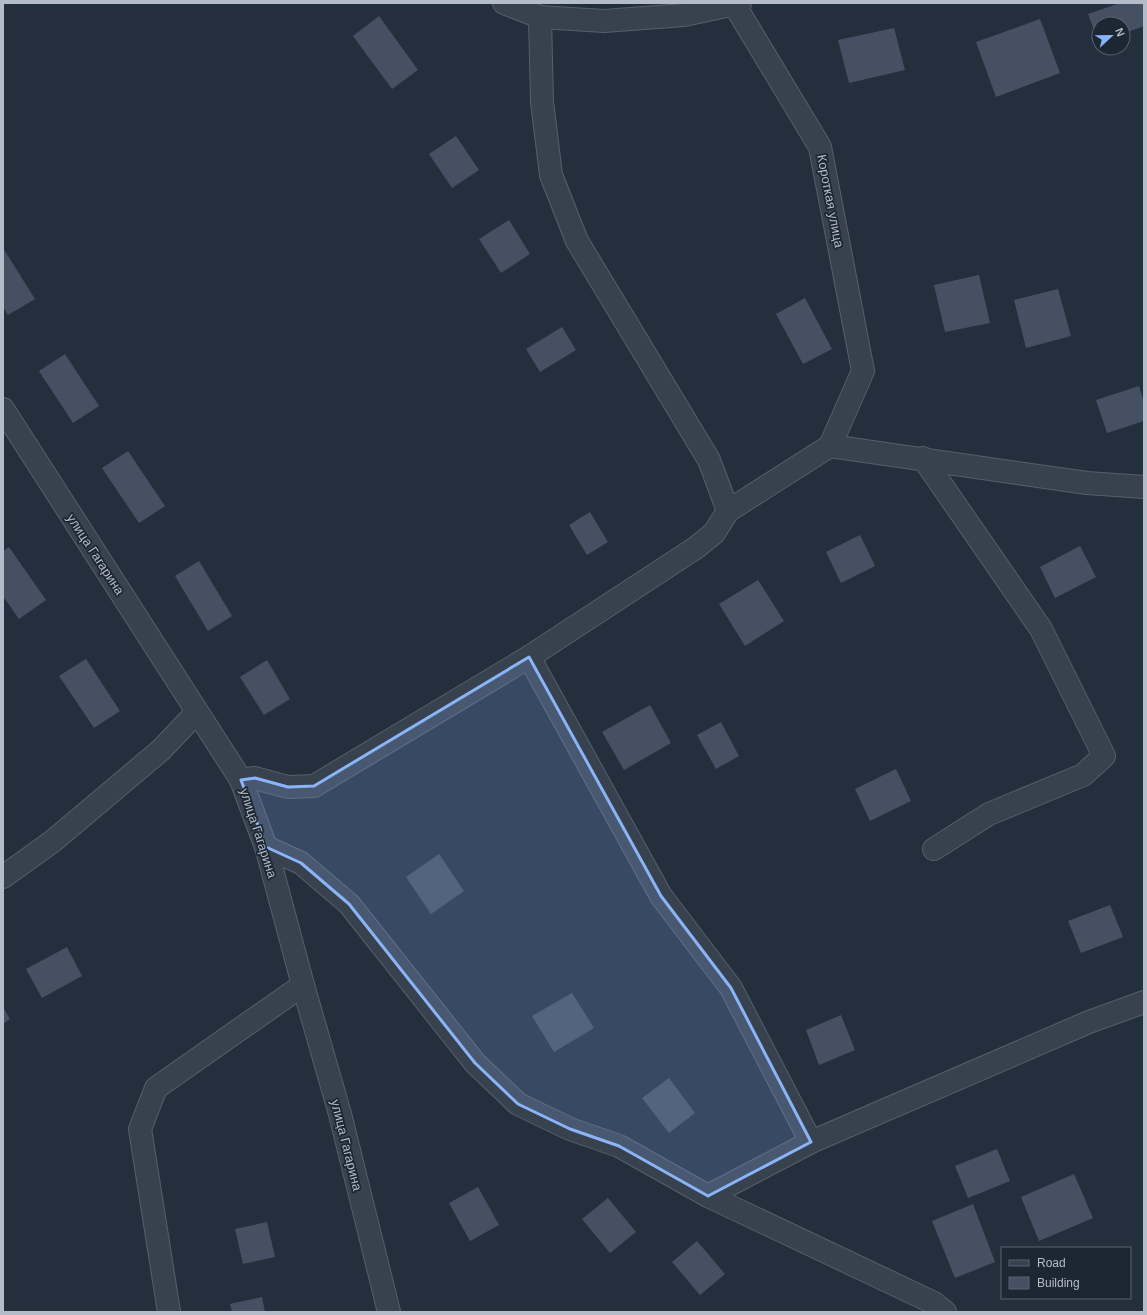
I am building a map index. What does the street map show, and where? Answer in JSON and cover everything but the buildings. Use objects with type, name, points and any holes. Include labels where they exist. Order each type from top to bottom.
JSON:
[{"type":"street","points":[[504,3],[540,17],[604,21],[684,15],[737,4]]},
{"type":"street","name":"Короткая улица","points":[[737,4],[820,147],[863,371],[830,446]]},
{"type":"street","points":[[540,17],[542,102],[551,174],[577,241],[709,460],[728,511]]},
{"type":"street","name":"улица Гагарина","points":[[3,409],[241,780],[266,847],[303,985],[340,1114],[389,1312]]},
{"type":"street","points":[[241,780],[254,778],[288,787],[314,786],[529,657],[697,548],[714,533],[728,511],[830,446],[923,458],[1087,483],[1144,487]]},
{"type":"street","points":[[923,458],[1040,629],[1104,756],[1083,775],[989,814],[934,849]]},
{"type":"street","points":[[529,657],[661,896],[731,988],[811,1142]]},
{"type":"street","points":[[3,878],[53,841],[150,760],[197,712]]},
{"type":"street","points":[[266,847],[301,863],[349,904],[475,1063],[518,1104],[570,1129],[619,1146],[708,1196],[934,1303],[945,1312]]},
{"type":"street","points":[[169,1312],[140,1129],[156,1088],[303,985]]},
{"type":"street","points":[[708,1196],[811,1142],[1089,1022],[1144,1002]]},
{"type":"highlighted area","points":[[529,657],[661,896],[731,988],[811,1142],[708,1196],[619,1146],[570,1129],[518,1104],[475,1063],[349,904],[301,863],[266,847],[241,780],[255,778],[288,787],[314,786]]}]
